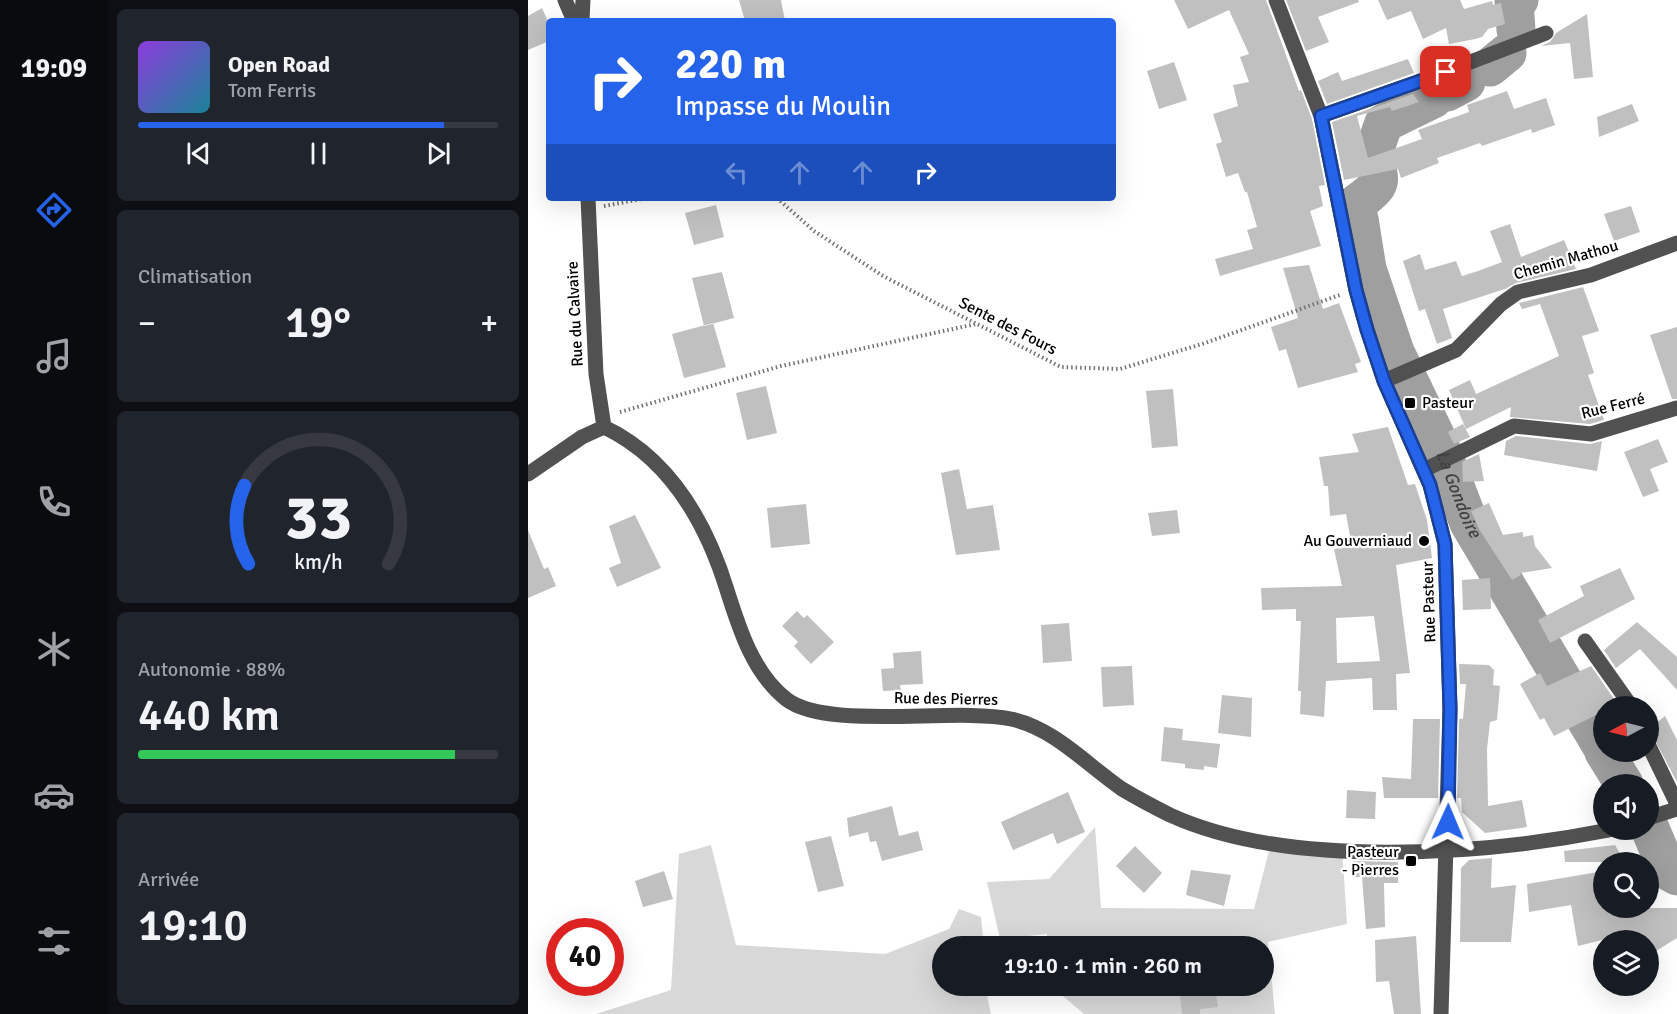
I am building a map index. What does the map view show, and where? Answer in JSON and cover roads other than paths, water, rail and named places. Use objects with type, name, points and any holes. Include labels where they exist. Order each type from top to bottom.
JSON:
[{"type":"street","points":[[565,0],[573,18]]},
{"type":"street","points":[[582,18],[583,0]]},
{"type":"street","name":"Rue Pasteur","points":[[1275,0],[1321,116],[1356,290],[1391,378],[1437,463],[1445,544],[1450,709],[1441,1014]]},
{"type":"street","points":[[1321,116],[1546,33]]},
{"type":"street","name":"Rue du Calvaire","points":[[588,203],[596,374],[603,422]]},
{"type":"street","name":"Chemin Mathou","points":[[1391,378],[1456,350],[1501,304],[1518,292],[1591,275],[1677,243]]},
{"type":"street","name":"Rue Ferré","points":[[1437,463],[1514,426],[1591,434],[1677,408]]},
{"type":"street","points":[[528,474],[603,422]]},
{"type":"street","name":"Rue des Pierres","points":[[603,422],[656,462],[687,499],[726,586],[738,628],[761,670],[787,700],[829,716],[985,715],[1015,720],[1043,730],[1123,789],[1170,815],[1216,832],[1282,845],[1361,852],[1447,849],[1486,847],[1593,832]]},
{"type":"street","points":[[1585,641],[1624,696]]},
{"type":"street","points":[[1657,762],[1677,804]]},
{"type":"street","points":[[1659,814],[1677,809]]},
{"type":"waterway","name":"La Gondoire","points":[[1516,30],[1514,3],[1519,0]]},
{"type":"waterway","name":"La Gondoire","points":[[1490,67],[1507,53]]},
{"type":"waterway","name":"La Gondoire","points":[[1447,92],[1466,82]]},
{"type":"waterway","name":"La Gondoire","points":[[1357,203],[1377,184],[1376,148],[1384,123],[1433,99]]},
{"type":"waterway","name":"La Gondoire","points":[[1359,219],[1367,269],[1395,352],[1437,439],[1469,523],[1593,732]]},
{"type":"waterway","name":"La Gondoire","points":[[1610,762],[1618,774]]},
{"type":"waterway","name":"La Gondoire","points":[[1655,840],[1668,871],[1677,876]]},
{"type":"place","name":"Pasteur","points":[[1410,403]]},
{"type":"place","name":"Au Gouverniaud","points":[[1424,541]]},
{"type":"place","name":"Pasteur - Pierres","points":[[1411,861]]}]
